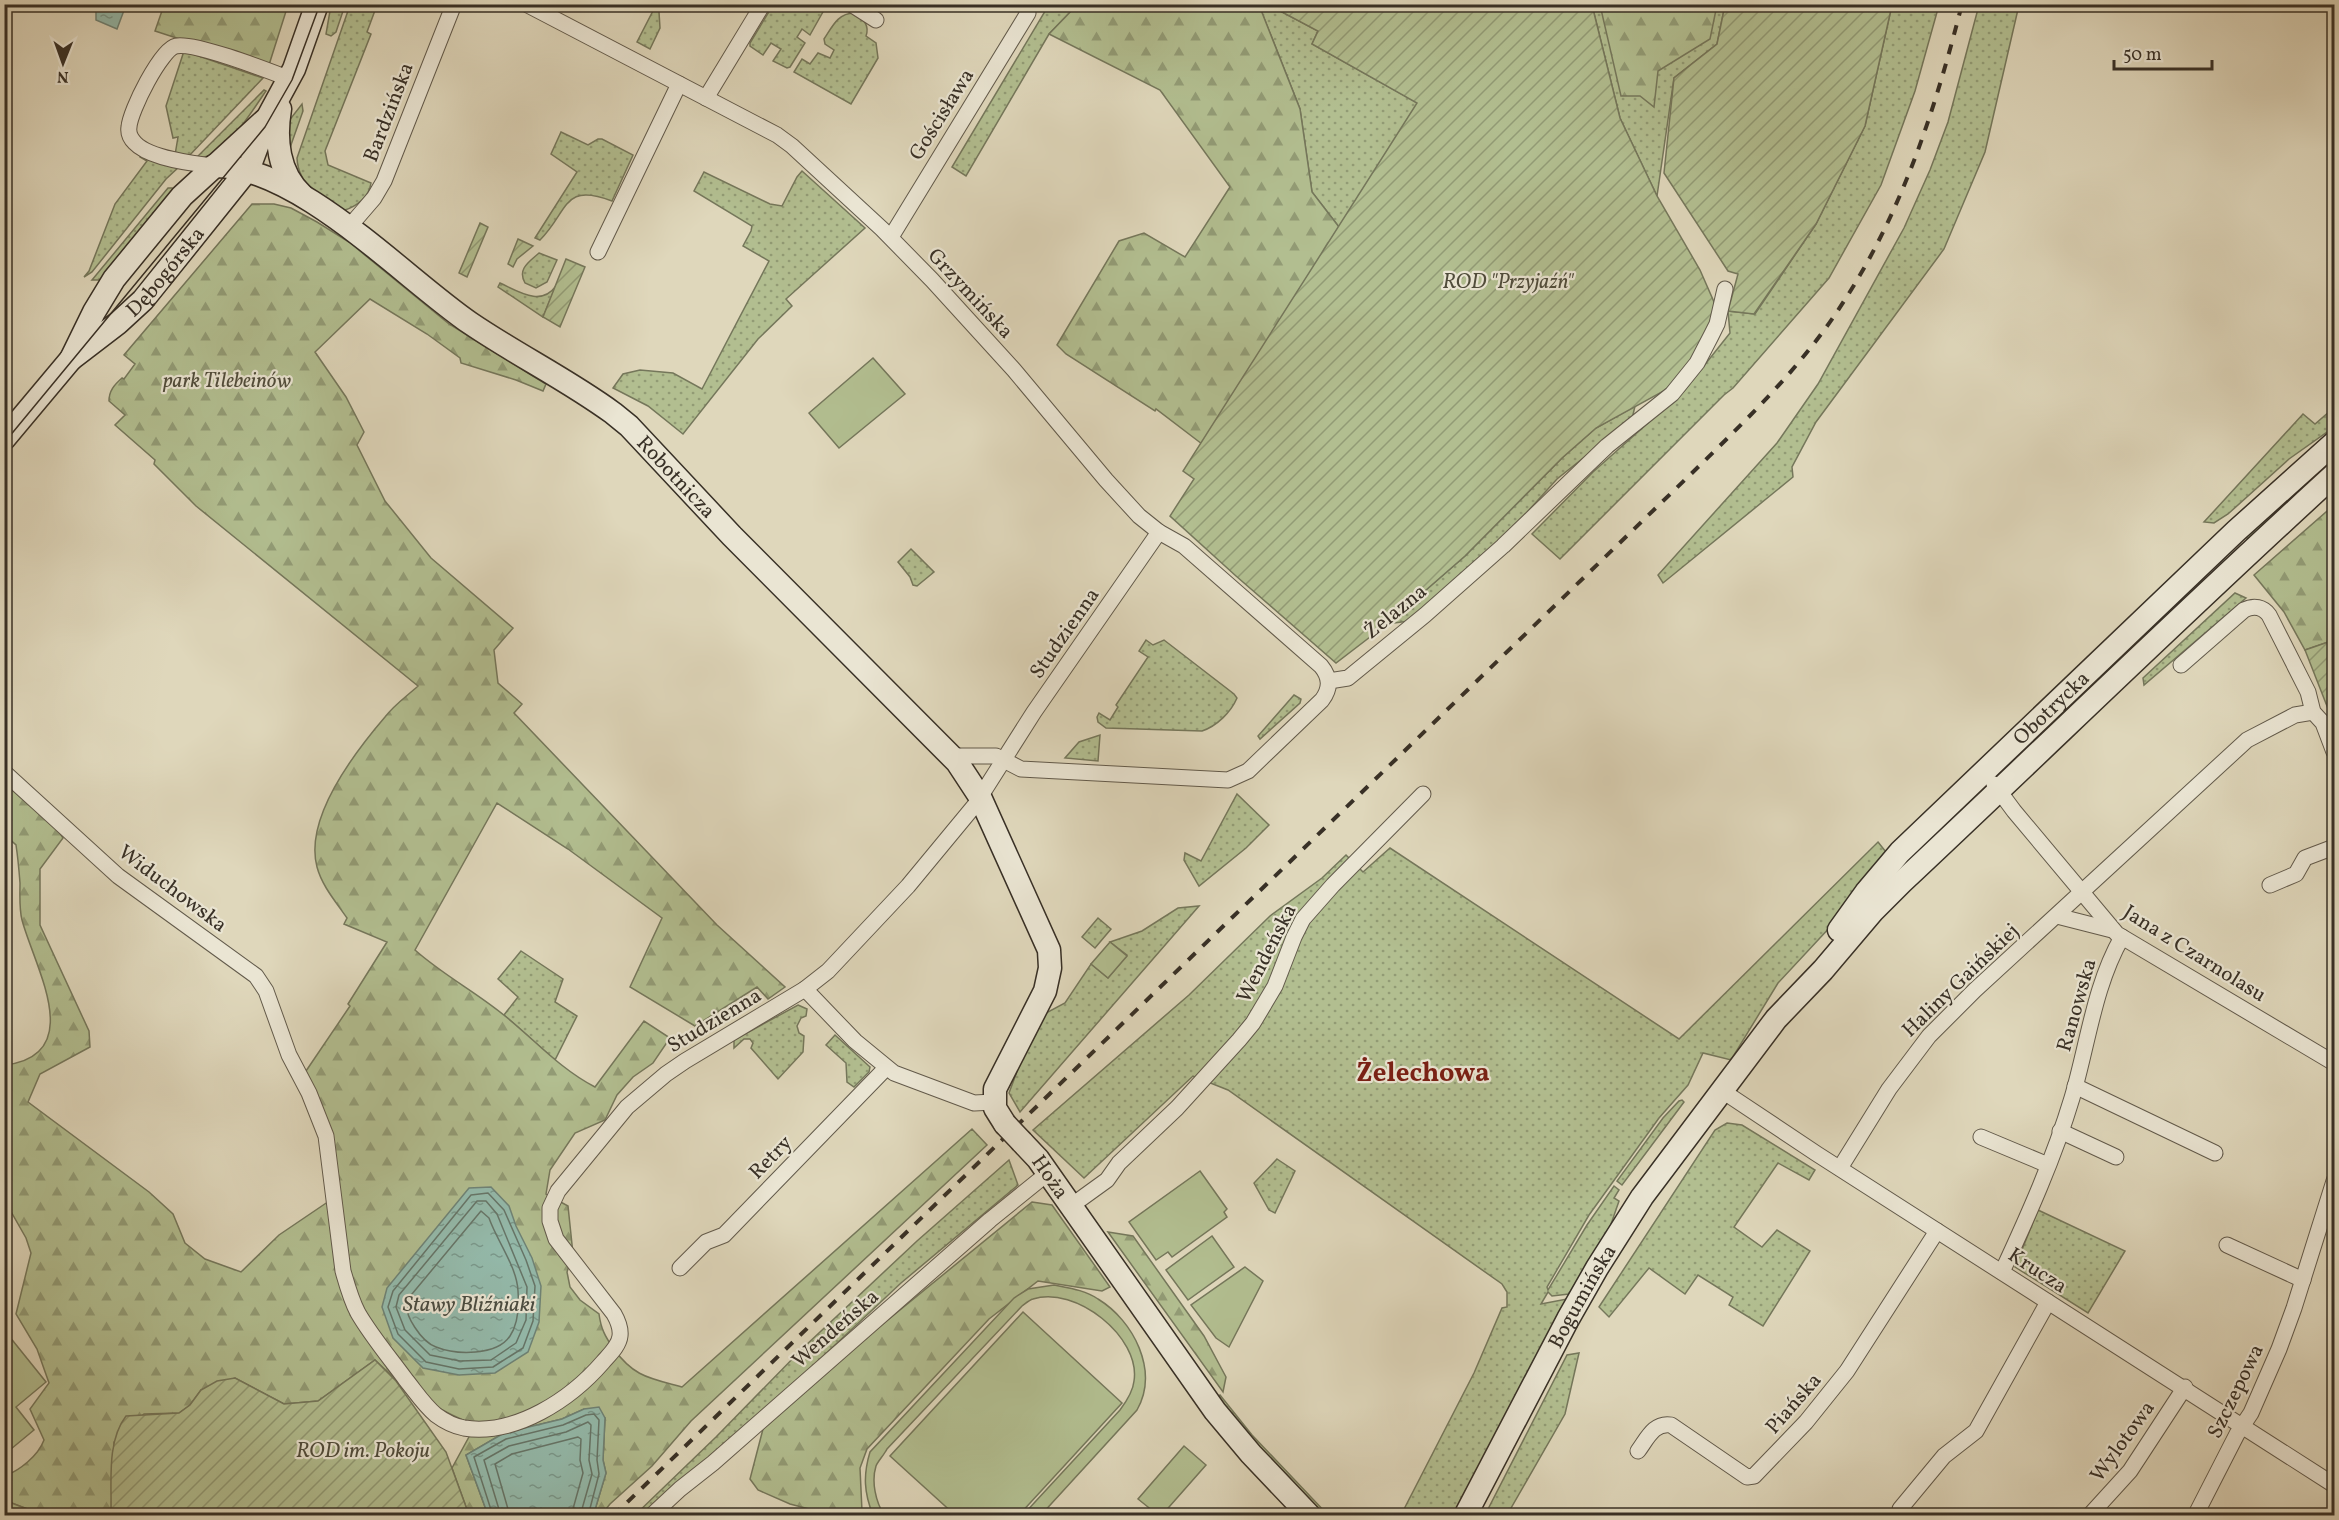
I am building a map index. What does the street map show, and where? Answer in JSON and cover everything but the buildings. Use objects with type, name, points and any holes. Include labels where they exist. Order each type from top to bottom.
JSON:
[{"type":"street","name":"Dębogórska","points":[[71,359],[94,312],[114,279],[182,196],[263,122],[290,79],[317,4]]},
{"type":"street","name":"Bardzińska","points":[[349,227],[374,198],[384,181],[454,4]]},
{"type":"street","name":"Grzymińska","points":[[525,4],[784,140],[891,237],[1014,370],[1127,503],[1159,532],[1184,546],[1220,577],[1321,666],[1329,681]]},
{"type":"street","points":[[706,98],[763,4]]},
{"type":"street","points":[[851,4],[876,20]]},
{"type":"street","name":"Gościsława","points":[[891,237],[1026,9]]},
{"type":"street","points":[[247,170],[234,166],[214,166],[140,148],[131,138],[129,126],[132,116],[166,52],[174,46],[192,47],[290,79]]},
{"type":"street","name":"Robotnicza","points":[[290,79],[278,122],[281,159],[288,178],[296,189],[326,212]]},
{"type":"street","points":[[597,252],[679,84]]},
{"type":"street","name":"Dębogórska","points":[[4,439],[71,359],[118,323],[143,300],[247,170],[257,153],[263,122]]},
{"type":"street","name":"Robotnicza","points":[[247,170],[286,188],[349,227],[464,319],[594,399],[625,423],[732,536],[951,756],[964,771],[980,797]]},
{"type":"street","name":"Robotnicza","points":[[247,170],[256,183],[266,189]]},
{"type":"street","name":"Robotnicza","points":[[222,203],[238,192],[251,188],[266,189],[294,197],[326,212]]},
{"type":"street","name":"Żelazna","points":[[1329,681],[1348,678],[1425,615],[1503,546],[1607,446],[1672,394],[1697,363],[1711,336],[1717,324],[1725,289]]},
{"type":"street","name":"Obotrycka","points":[[1794,999],[1811,967],[1887,866],[2236,531],[2334,443]]},
{"type":"street","name":"Obotrycka","points":[[1721,1090],[1794,999],[1823,970],[1873,911],[2160,636],[2334,475]]},
{"type":"street","name":"Studzienna","points":[[620,1337],[620,1328],[614,1314],[556,1239],[550,1221],[553,1200],[564,1183],[603,1134],[651,1085],[685,1060],[805,988],[835,964],[908,886],[980,797],[1003,759],[1159,532]]},
{"type":"street","points":[[2181,665],[2244,610],[2258,607],[2270,615],[2302,678],[2311,698],[2313,712],[2320,718],[2334,752]]},
{"type":"street","points":[[951,756],[974,755],[1003,759],[1021,769],[1228,780],[1248,771],[1322,700],[1327,693],[1329,681]]},
{"type":"street","name":"Haliny Gaińskiej","points":[[1840,1168],[1889,1089],[1920,1046],[1975,990],[2247,740],[2295,715],[2313,712]]},
{"type":"street","name":"Jana z Czarnolasu","points":[[1987,771],[1998,791],[2117,933],[2334,1063]]},
{"type":"street","name":"Widuchowska","points":[[4,772],[118,876],[256,976],[266,991],[289,1055],[309,1093],[326,1136],[338,1246],[348,1291],[371,1333],[433,1413],[451,1424],[465,1428],[493,1427],[531,1416],[560,1401],[585,1382],[616,1346],[620,1337]]},
{"type":"street","name":"Wendeńska","points":[[1071,1206],[1107,1180],[1119,1163],[1177,1108],[1239,1040],[1253,1023],[1271,993],[1304,920],[1333,885],[1423,794]]},
{"type":"street","points":[[805,988],[855,1041],[886,1068],[903,1077],[974,1102],[994,1102],[998,1081],[1045,991],[1050,959],[1046,942],[980,797]]},
{"type":"street","points":[[2270,885],[2296,874],[2305,858],[2334,847]]},
{"type":"street","points":[[2057,916],[2117,933]]},
{"type":"street","name":"Ranowska","points":[[2002,1272],[2048,1165],[2060,1131],[2075,1086],[2117,933]]},
{"type":"street","name":"Retry","points":[[680,1268],[706,1242],[724,1235],[886,1068]]},
{"type":"street","points":[[2075,1086],[2215,1153]]},
{"type":"street","name":"Krucza","points":[[1721,1090],[1739,1104],[2334,1485]]},
{"type":"street","name":"Bogumińska","points":[[1465,1515],[1597,1268],[1642,1197],[1721,1090]]},
{"type":"street","name":"Hoża","points":[[994,1102],[997,1114],[1048,1173],[1215,1411],[1251,1454],[1311,1515]]},
{"type":"street","points":[[2060,1131],[2116,1157]]},
{"type":"street","points":[[1981,1137],[2048,1165]]},
{"type":"street","name":"Wendeńska","points":[[651,1515],[990,1220],[1048,1173]]},
{"type":"street","name":"Szczepowa","points":[[2195,1515],[2251,1413],[2283,1339],[2303,1280],[2330,1215],[2334,1182]]},
{"type":"street","name":"Piańska","points":[[1638,1451],[1658,1426],[1671,1425],[1747,1477],[1754,1476],[1806,1422],[1847,1371],[1937,1231]]},
{"type":"street","points":[[2227,1245],[2303,1280]]},
{"type":"street","points":[[1900,1509],[1944,1456],[1976,1431],[2048,1302]]},
{"type":"street","name":"Wylotowa","points":[[2089,1515],[2130,1471],[2185,1388]]},
{"type":"green space","points":[[1600,4],[1717,5],[1710,39],[1658,71],[1654,107],[1640,96],[1621,96]]},
{"type":"green space","points":[[164,5],[288,5],[268,68],[155,31]]},
{"type":"green space","points":[[331,5],[345,5],[336,32],[331,36],[326,34]]},
{"type":"green space","points":[[350,5],[377,5],[367,32],[371,34],[325,151],[328,165],[371,183],[368,193],[362,200],[345,210],[320,196],[307,184],[298,168],[297,158]]},
{"type":"green space","points":[[656,5],[663,5],[659,12],[660,28],[650,49],[637,42]]},
{"type":"green space","points":[[773,5],[825,5],[810,35],[802,29],[797,37],[805,43],[790,67],[787,68],[773,61],[781,49],[771,43],[763,55],[750,46]]},
{"type":"green space","points":[[1043,5],[1077,5],[1049,34],[966,176],[952,167],[1047,8]]},
{"type":"green space","points":[[1077,5],[1259,5],[1300,109],[1312,192],[1339,227],[1202,444],[1156,409],[1155,411],[1066,354],[1057,345],[1119,241],[1144,233],[1185,257],[1230,187],[1160,90],[1049,34]]},
{"type":"green space","points":[[1259,5],[1269,5],[1318,31],[1312,44],[1418,103],[1339,227],[1312,192],[1300,109]]},
{"type":"green space","name":"ROD \"Przyjaźń\"","points":[[1269,5],[1592,5],[1620,118],[1657,196],[1700,270],[1714,302],[1713,322],[1685,372],[1671,387],[1596,428],[1562,458],[1465,556],[1387,624],[1336,663],[1170,516],[1194,479],[1183,471],[1417,103],[1312,44],[1318,31]]},
{"type":"green space","points":[[1592,5],[1725,5],[1717,44],[1674,78],[1657,196],[1620,118]]},
{"type":"green space","points":[[1725,5],[1892,5],[1865,126],[1816,224],[1754,314],[1728,311],[1738,274],[1728,271],[1664,173],[1674,78],[1717,44]]},
{"type":"green space","points":[[1892,5],[1939,5],[1915,91],[1881,185],[1829,278],[1733,388],[1560,559],[1532,534],[1593,472],[1684,391],[1730,333],[1728,311],[1755,314],[1816,224],[1865,126]]},
{"type":"green space","points":[[1979,5],[2019,5],[1985,152],[1944,249],[1816,422],[1792,467],[1793,477],[1663,583],[1658,575],[1777,443],[1818,384],[1904,228],[1948,122]]},
{"type":"green space","points":[[854,13],[865,22],[866,36],[876,43],[878,58],[851,104],[794,72],[802,59],[810,64],[818,53],[830,58],[834,50],[825,44],[824,39],[840,18]]},
{"type":"green space","points":[[184,51],[263,78],[188,157],[175,155],[178,137],[173,138],[166,106]]},
{"type":"green space","points":[[264,90],[266,91],[253,111],[226,143],[206,157],[196,158]]},
{"type":"green space","points":[[302,104],[303,111],[286,159],[288,122]]},
{"type":"green space","points":[[561,132],[588,145],[602,139],[633,155],[612,201],[596,196],[575,197],[568,202],[540,240],[535,238],[577,172],[551,154]]},
{"type":"green space","points":[[142,152],[181,165],[166,179],[92,272],[84,277],[89,271],[115,204],[147,161],[140,157]]},
{"type":"green space","points":[[802,171],[865,228],[786,299],[792,306],[758,339],[683,434],[648,406],[613,388],[623,374],[640,370],[673,373],[702,389],[769,261],[743,246],[752,226],[694,191],[704,172],[770,204],[782,206]]},
{"type":"green space","points":[[168,188],[178,191],[108,275],[100,280],[92,280]]},
{"type":"green space","name":"park Tilebeinów","points":[[252,204],[274,204],[291,208],[317,222],[349,242],[449,324],[546,384],[543,391],[461,363],[460,358],[427,334],[370,299],[315,352],[346,397],[364,432],[357,445],[385,501],[431,558],[513,628],[494,650],[498,683],[522,704],[514,713],[717,925],[785,987],[768,999],[757,987],[695,1026],[630,987],[662,918],[568,849],[497,803],[415,950],[494,1007],[570,1072],[595,1087],[644,1021],[670,1038],[653,1063],[633,1077],[617,1095],[605,1120],[575,1133],[550,1170],[546,1194],[568,1206],[573,1254],[567,1272],[570,1287],[580,1300],[599,1314],[604,1332],[613,1348],[635,1371],[682,1387],[972,1129],[987,1145],[691,1421],[652,1466],[601,1515],[591,1515],[594,1513],[606,1473],[603,1460],[605,1418],[584,1409],[562,1419],[504,1433],[466,1455],[488,1515],[469,1515],[452,1468],[470,1435],[465,1421],[417,1395],[375,1360],[318,1401],[284,1404],[235,1378],[201,1390],[190,1405],[179,1413],[144,1414],[114,1442],[111,1515],[43,1515],[9,1502],[5,1498],[5,1476],[28,1462],[44,1440],[30,1409],[49,1383],[37,1349],[16,1314],[31,1253],[26,1238],[5,1201],[5,1065],[30,1058],[44,1045],[50,1027],[49,1006],[44,983],[21,915],[16,845],[5,835],[4,783],[58,830],[63,838],[40,869],[40,925],[89,1031],[90,1047],[40,1074],[28,1102],[149,1192],[173,1214],[185,1243],[205,1259],[241,1272],[279,1235],[338,1195],[304,1074],[350,1006],[348,1004],[387,942],[344,924],[347,918],[319,874],[315,848],[318,828],[325,807],[347,767],[396,705],[418,686],[196,506],[154,464],[155,460],[115,425],[125,415],[109,401],[113,388],[122,378],[124,379],[135,364],[124,355]]},
{"type":"green space","points":[[480,223],[488,227],[467,277],[459,273]]},
{"type":"green space","points":[[518,239],[533,246],[517,259],[513,267],[508,264]]},
{"type":"green space","points":[[539,253],[557,260],[547,282],[536,288],[525,283],[522,274],[525,266]]},
{"type":"green space","points":[[566,259],[585,267],[560,327],[543,317]]},
{"type":"green space","points":[[500,283],[522,293],[536,296],[543,296],[556,286],[543,317],[498,287]]},
{"type":"green space","points":[[873,358],[905,394],[839,448],[809,413]]},
{"type":"green space","points":[[1635,406],[1632,419],[1557,479],[1510,531],[1409,621],[1387,624],[1465,556],[1562,458],[1596,428]]},
{"type":"green space","points":[[2329,412],[2334,415],[2334,427],[2289,459],[2228,514],[2214,523],[2204,522],[2303,414],[2315,424]]},
{"type":"green space","points":[[2334,454],[2334,466],[2250,541],[2243,534]]},
{"type":"green space","points":[[2334,505],[2334,640],[2305,650],[2284,612],[2254,575]]},
{"type":"green space","points":[[911,549],[934,572],[917,586],[913,585],[910,577],[898,562]]},
{"type":"green space","points":[[2235,593],[2246,598],[2144,685],[2143,678]]},
{"type":"green space","points":[[1146,640],[1153,645],[1164,640],[1234,694],[1237,698],[1223,718],[1202,731],[1106,728],[1098,722],[1099,713],[1110,720],[1118,707],[1116,705],[1148,657],[1139,651]]},
{"type":"green space","points":[[2334,640],[2334,724],[2305,650]]},
{"type":"green space","points":[[1294,695],[1301,699],[1300,703],[1260,739],[1258,736]]},
{"type":"green space","points":[[1100,735],[1098,761],[1065,758],[1079,742]]},
{"type":"green space","points":[[1237,794],[1269,825],[1246,848],[1199,886],[1184,860],[1185,853],[1201,861]]},
{"type":"green space","points":[[1878,842],[1886,852],[1832,925],[1778,983],[1731,1060],[1703,1053],[1688,1085],[1659,1118],[1589,1215],[1547,1287],[1548,1290],[1587,1225],[1614,1186],[1619,1190],[1614,1198],[1619,1201],[1610,1227],[1569,1294],[1552,1296],[1548,1292],[1541,1304],[1567,1299],[1453,1515],[1401,1515],[1474,1373],[1502,1308],[1507,1307],[1507,1292],[1502,1284],[1228,1090],[1193,1076],[1084,1178],[1033,1130],[1189,995],[1270,916],[1322,878],[1346,855],[1363,872],[1390,848],[1679,1039]]},
{"type":"green space","points":[[1199,906],[1020,1112],[1009,1093],[1022,1058],[1046,1013],[1065,1003],[1091,964],[1108,978],[1127,955],[1110,942],[1142,931],[1178,908]]},
{"type":"green space","points":[[1098,918],[1111,929],[1095,948],[1082,937]]},
{"type":"green space","points":[[1110,942],[1127,956],[1108,978],[1091,964]]},
{"type":"green space","points":[[521,951],[563,979],[555,1002],[577,1016],[555,1060],[504,1015],[518,997],[498,979]]},
{"type":"green space","points":[[798,1005],[807,1009],[806,1016],[801,1018],[797,1026],[799,1033],[804,1036],[803,1052],[778,1079],[751,1048],[753,1043],[750,1039],[744,1039],[734,1048],[734,1040]]},
{"type":"green space","points":[[835,1035],[870,1067],[869,1072],[854,1087],[847,1082],[846,1063],[826,1045]]},
{"type":"green space","points":[[1682,1100],[1684,1102],[1622,1185],[1617,1181],[1663,1118]]},
{"type":"green space","points":[[1727,1123],[1742,1125],[1815,1170],[1809,1180],[1778,1163],[1734,1227],[1762,1247],[1777,1230],[1810,1251],[1763,1326],[1729,1305],[1733,1297],[1698,1275],[1685,1294],[1649,1268],[1609,1317],[1599,1307],[1715,1130]]},
{"type":"green space","points":[[1277,1159],[1295,1171],[1275,1213],[1269,1210],[1254,1183]]},
{"type":"green space","points":[[1009,1160],[1018,1185],[901,1283],[738,1436],[647,1515],[634,1516],[804,1347],[917,1241]]},
{"type":"green space","points":[[1200,1171],[1227,1209],[1224,1212],[1227,1217],[1172,1257],[1168,1252],[1156,1260],[1129,1222]]},
{"type":"green space","points":[[1032,1202],[1052,1205],[1110,1287],[1102,1291],[1038,1281],[989,1319],[867,1449],[860,1468],[862,1511],[853,1515],[832,1515],[790,1504],[758,1490],[750,1479],[763,1429],[878,1328]]},
{"type":"green space","points":[[2038,1210],[2125,1251],[2088,1313],[2015,1267]]},
{"type":"green space","points":[[1108,1232],[1133,1236],[1204,1336],[1226,1377],[1223,1392]]},
{"type":"green space","points":[[1212,1236],[1234,1267],[1188,1300],[1166,1270]]},
{"type":"green space","points":[[1245,1267],[1263,1281],[1229,1347],[1216,1338],[1191,1305]]},
{"type":"green space","points":[[1054,1285],[1082,1291],[1098,1299],[1111,1308],[1132,1334],[1144,1364],[1145,1379],[1143,1395],[1137,1410],[1041,1515],[1023,1515],[1120,1410],[1131,1393],[1134,1381],[1133,1364],[1127,1348],[1102,1318],[1085,1307],[1067,1300],[1050,1297],[1032,1300],[1022,1306],[887,1449],[876,1466],[874,1479],[877,1498],[884,1515],[873,1515],[866,1484],[866,1468],[870,1452],[1014,1298],[1028,1289]]},
{"type":"green space","points":[[1023,1312],[1122,1403],[1019,1515],[955,1515],[890,1456]]},
{"type":"green space","points":[[5,1331],[46,1382],[16,1407],[34,1430],[5,1454]]},
{"type":"green space","points":[[1579,1353],[1565,1414],[1507,1515],[1485,1515],[1567,1355]]},
{"type":"green space","name":"ROD im. Pokoju","points":[[375,1360],[396,1381],[446,1452],[469,1515],[111,1515],[111,1464],[115,1438],[126,1416],[179,1413],[190,1405],[201,1390],[217,1381],[235,1378],[284,1404],[318,1401]]},
{"type":"green space","points":[[1220,1395],[1252,1435],[1328,1515],[1299,1495],[1214,1399]]},
{"type":"green space","points":[[1184,1446],[1206,1465],[1162,1515],[1158,1515],[1138,1499]]},
{"type":"green space","points":[[5,1498],[9,1502],[43,1515],[5,1515]]},
{"type":"water","points":[[96,5],[126,5],[117,29],[96,20]]},
{"type":"water","name":"Stawy Bliźniaki","points":[[491,1187],[509,1206],[532,1258],[541,1286],[539,1322],[528,1352],[495,1373],[459,1375],[423,1368],[393,1338],[382,1307],[387,1288],[469,1188]]},
{"type":"water","points":[[599,1407],[605,1418],[603,1460],[606,1473],[594,1513],[591,1515],[488,1515],[466,1455],[504,1433],[562,1419],[584,1409]]},
{"type":"tram line","points":[[4,443],[265,127],[292,80],[320,4]]},
{"type":"railway","points":[[613,1516],[1692,473],[1776,388],[1822,333],[1848,295],[1890,217],[1924,134],[1962,4]]},
{"type":"district","name":"Żelechowa","points":[[1423,1072]]}]
